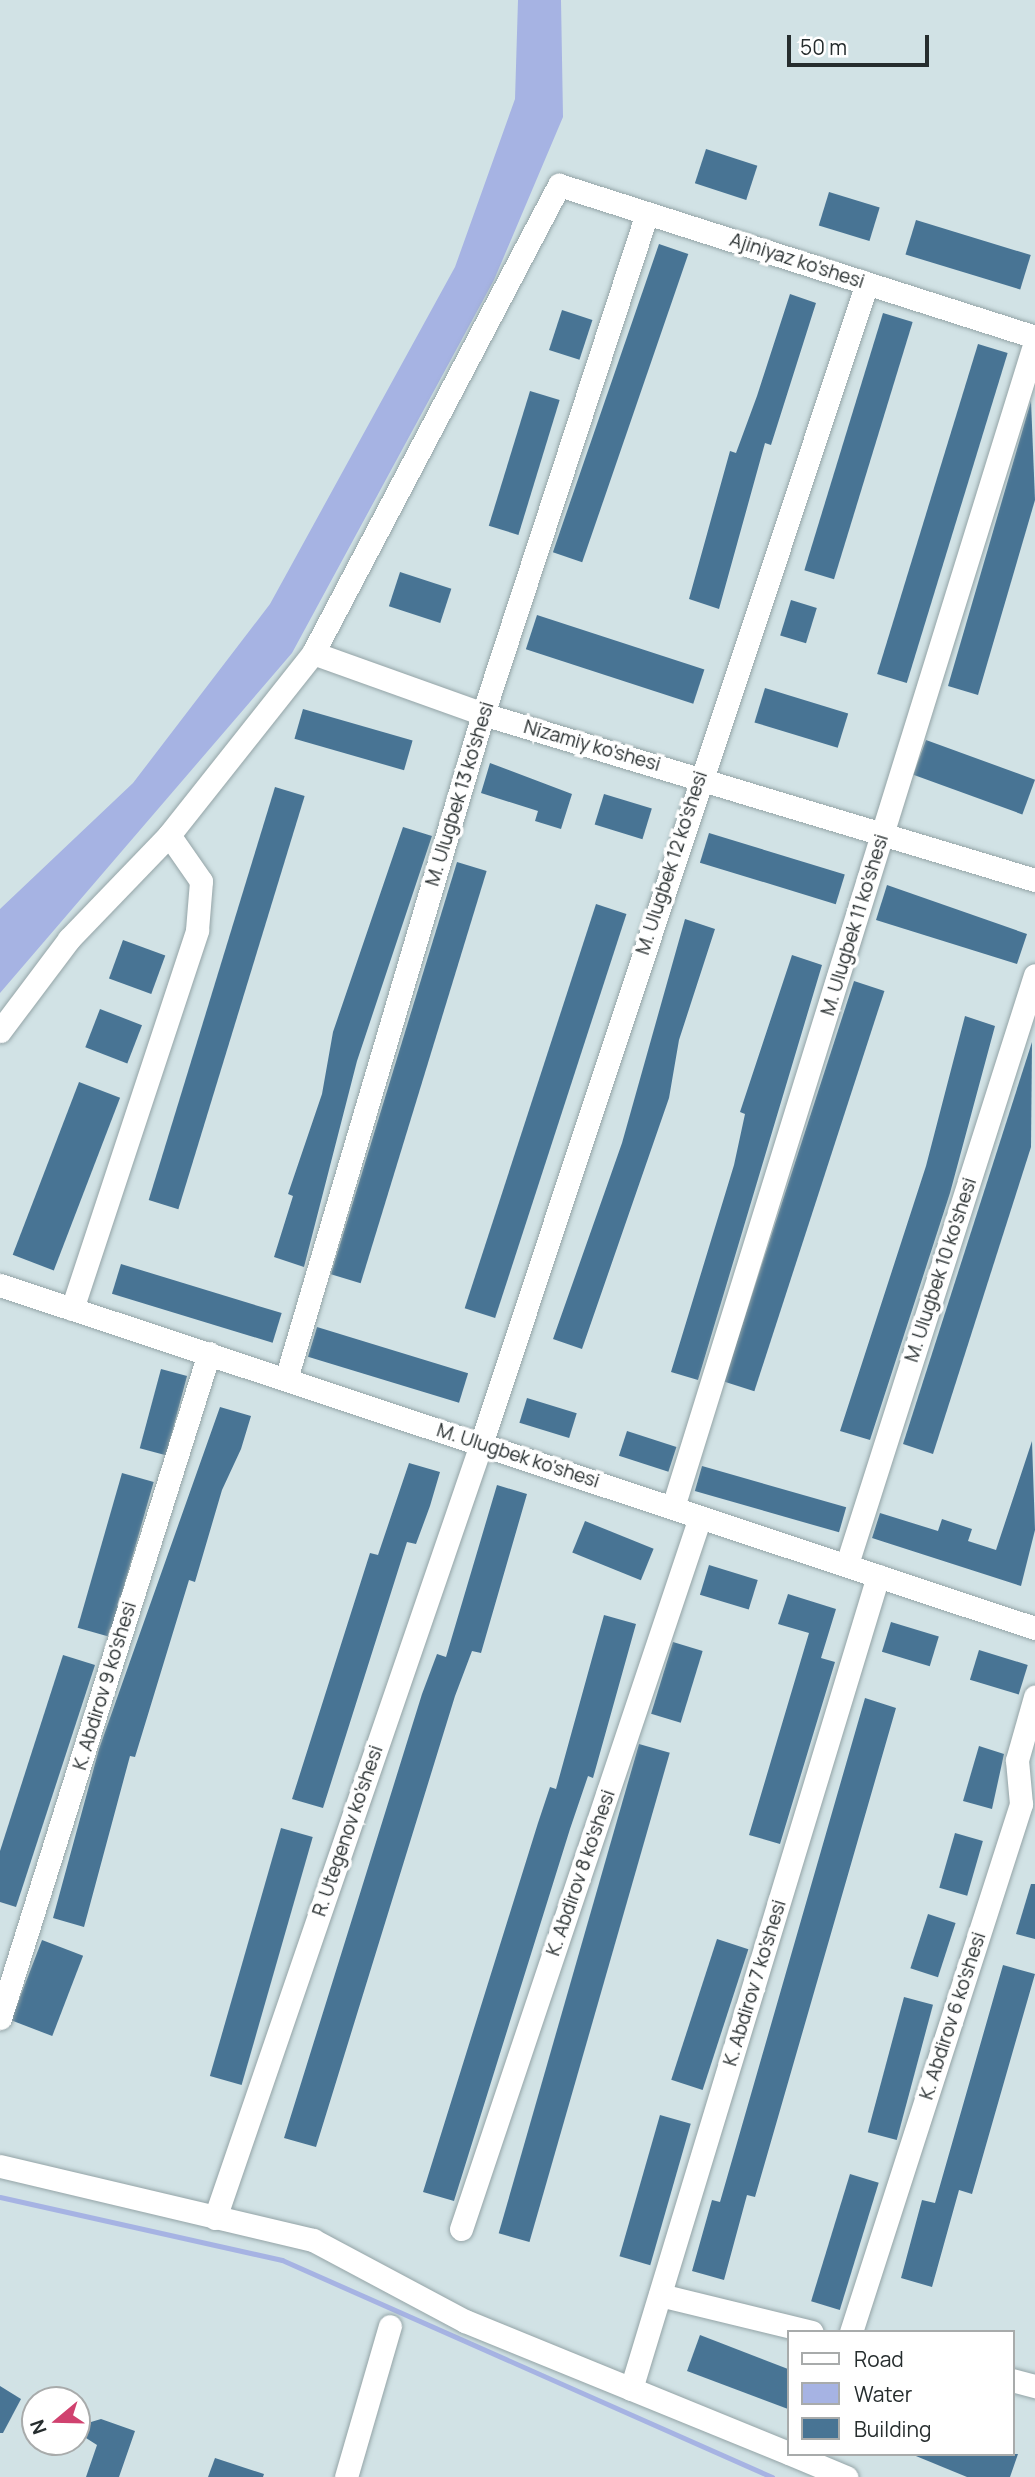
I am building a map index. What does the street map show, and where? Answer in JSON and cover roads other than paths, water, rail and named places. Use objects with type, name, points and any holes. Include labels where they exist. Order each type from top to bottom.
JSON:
[{"type":"street","name":"Ajiniyaz ko'shesi","points":[[313,653],[559,186],[1035,337]]},
{"type":"street","name":"M. Ulugbek 13 ko'shesi","points":[[286,1379],[483,714],[647,213]]},
{"type":"street","name":"M. Ulugbek 12 ko'shesi","points":[[481,1444],[700,778],[867,283]]},
{"type":"street","name":"M. Ulugbek 11 ko'shesi","points":[[673,1507],[885,832],[1035,342]]},
{"type":"street","name":"Nizamiy ko'shesi","points":[[313,653],[483,714],[885,832],[1035,880]]},
{"type":"street","points":[[0,1031],[69,939],[169,835],[313,653]]},
{"type":"street","points":[[72,1309],[197,930],[201,881],[169,835]]},
{"type":"street","name":"M. Ulugbek 10 ko'shesi","points":[[847,1564],[1035,975]]},
{"type":"street","name":"M. Ulugbek ko'shesi","points":[[0,1285],[1035,1628]]},
{"type":"street","name":"K. Abdirov 9 ko'shesi","points":[[0,2018],[209,1353]]},
{"type":"street","name":"R. Utegenov ko'shesi","points":[[215,2218],[481,1444]]},
{"type":"street","name":"K. Abdirov 8 ko'shesi","points":[[461,2229],[700,1517]]},
{"type":"street","name":"K. Abdirov 7 ko'shesi","points":[[631,2389],[878,1576]]},
{"type":"street","name":"K. Abdirov 6 ko'shesi","points":[[852,2330],[1021,1804],[1017,1760],[1035,1697]]},
{"type":"street","points":[[0,2166],[313,2240],[465,2321],[786,2453]]},
{"type":"street","points":[[660,2295],[804,2330]]},
{"type":"street","points":[[346,2477],[390,2326]]},
{"type":"street","points":[[1014,2381],[1035,2386]]},
{"type":"street","points":[[794,2456],[846,2477]]},
{"type":"water","points":[[518,0],[561,0],[563,117],[494,280],[292,653],[0,993],[0,909],[133,783],[270,604],[455,267],[515,99]]},
{"type":"waterway","points":[[0,2197],[282,2260],[772,2477]]}]
